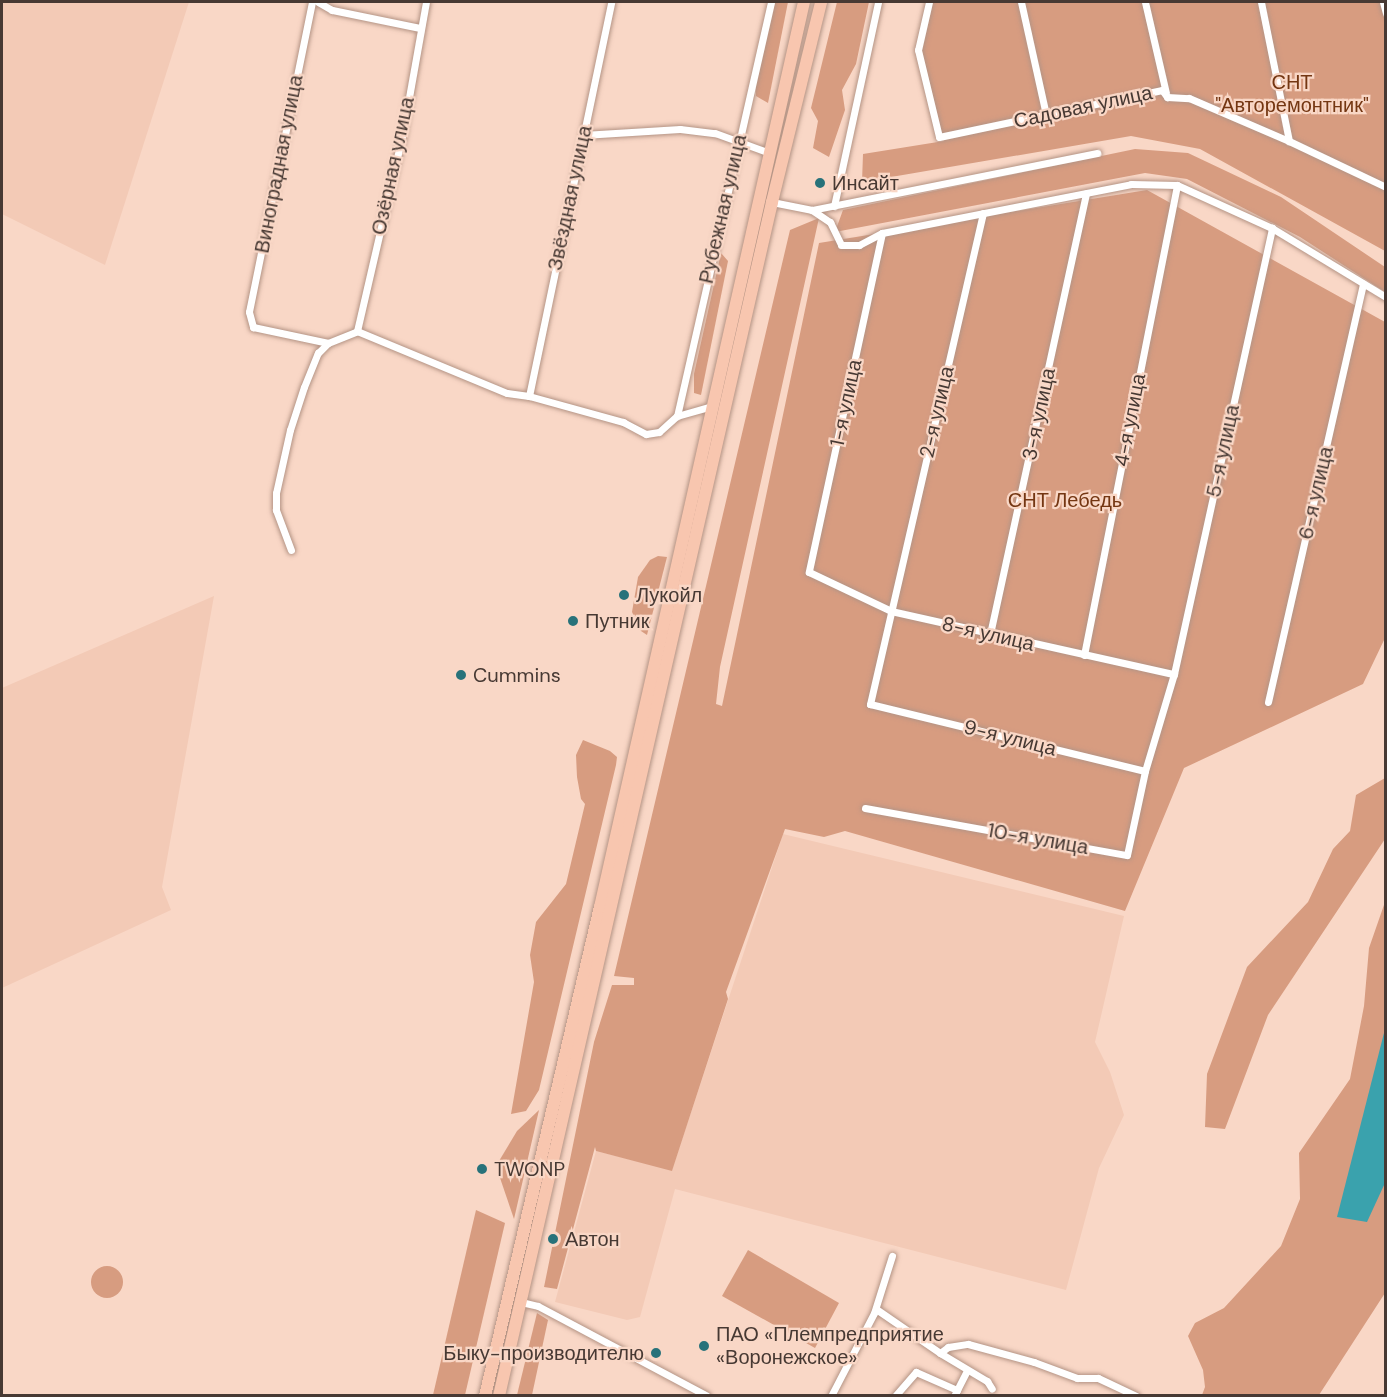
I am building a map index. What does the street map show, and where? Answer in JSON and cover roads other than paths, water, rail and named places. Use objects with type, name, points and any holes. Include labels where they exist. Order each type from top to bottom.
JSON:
[{"type":"highway","points":[[486,1395],[682,546],[804,2]]},
{"type":"highway","points":[[499,1395],[772,202],[821,2]]},
{"type":"highway","points":[[672,637],[689,551],[688,545],[682,546]]},
{"type":"highway","points":[[638,790],[634,789],[649,716],[647,699]]},
{"type":"street","name":"Виноградная улица","points":[[312,2],[249,312],[253,327],[328,343]]},
{"type":"street","points":[[318,2],[332,9],[420,28]]},
{"type":"street","name":"Озёрная улица","points":[[357,331],[402,130],[426,2]]},
{"type":"street","name":"Звёздная улица","points":[[529,396],[611,2]]},
{"type":"street","name":"Рубежная улица","points":[[677,416],[771,2]]},
{"type":"street","points":[[834,206],[878,2]]},
{"type":"street","name":"Садовая улица","points":[[929,2],[918,50],[939,137],[1162,90],[1167,97],[1189,98],[1289,141],[1386,187]]},
{"type":"street","points":[[1021,2],[1046,115]]},
{"type":"street","points":[[1145,2],[1167,97]]},
{"type":"street","points":[[1261,2],[1289,141]]},
{"type":"street","points":[[1383,2],[1386,13]]},
{"type":"street","points":[[583,135],[680,129],[715,133],[770,153]]},
{"type":"street","points":[[772,202],[812,210],[1097,153]]},
{"type":"street","points":[[812,210],[830,222],[841,245],[859,245],[882,233],[1131,184],[1177,185],[1272,228],[1386,297]]},
{"type":"street","name":"4-я улица","points":[[1084,655],[1177,185]]},
{"type":"street","name":"3-я улица","points":[[990,634],[1086,193]]},
{"type":"street","name":"2-я улица","points":[[891,611],[983,213]]},
{"type":"street","name":"5-я улица","points":[[1174,674],[1272,228]]},
{"type":"street","name":"1-я улица","points":[[809,573],[882,233]]},
{"type":"street","name":"6-я улица","points":[[1268,702],[1364,284]]},
{"type":"street","points":[[291,550],[276,510],[276,493],[304,387],[318,353],[328,343],[357,331],[507,393],[529,396],[623,422],[646,434],[659,432],[677,416],[713,406]]},
{"type":"street","name":"8-я улица","points":[[809,573],[891,611],[1174,674]]},
{"type":"street","name":"9-я улица","points":[[891,611],[870,705],[1145,771]]},
{"type":"street","points":[[1145,771],[1174,674]]},
{"type":"street","name":"10-я улица","points":[[865,808],[1127,855],[1145,771]]},
{"type":"street","points":[[831,1395],[876,1309],[892,1256]]},
{"type":"street","points":[[521,1302],[558,1316],[707,1395]]},
{"type":"street","points":[[876,1309],[940,1353],[987,1381],[992,1389]]},
{"type":"street","points":[[940,1353],[948,1347],[968,1344],[1034,1362],[1077,1378],[1098,1378],[1136,1395]]},
{"type":"street","points":[[895,1395],[916,1372],[956,1393],[967,1370]]},
{"type":"water","points":[[1385,1029],[1385,1183],[1367,1222],[1337,1217]]},
{"type":"place","name":"Инсайт","points":[[820,183]]},
{"type":"place","name":"Лукойл","points":[[624,595]]},
{"type":"place","name":"Путник","points":[[573,621]]},
{"type":"place","name":"Cummins","points":[[461,675]]},
{"type":"place","name":"TWONP","points":[[482,1169]]},
{"type":"place","name":"Автон","points":[[553,1239]]},
{"type":"place","name":"ПАО «Племпредприятие «Воронежское»","points":[[704,1346]]},
{"type":"place","name":"Быку-производителю","points":[[656,1353]]},
{"type":"park label","name":"СНТ \"Авторемонтник\"","points":[[1292,94]]},
{"type":"park label","name":"СНТ Лебедь","points":[[1065,500]]}]
